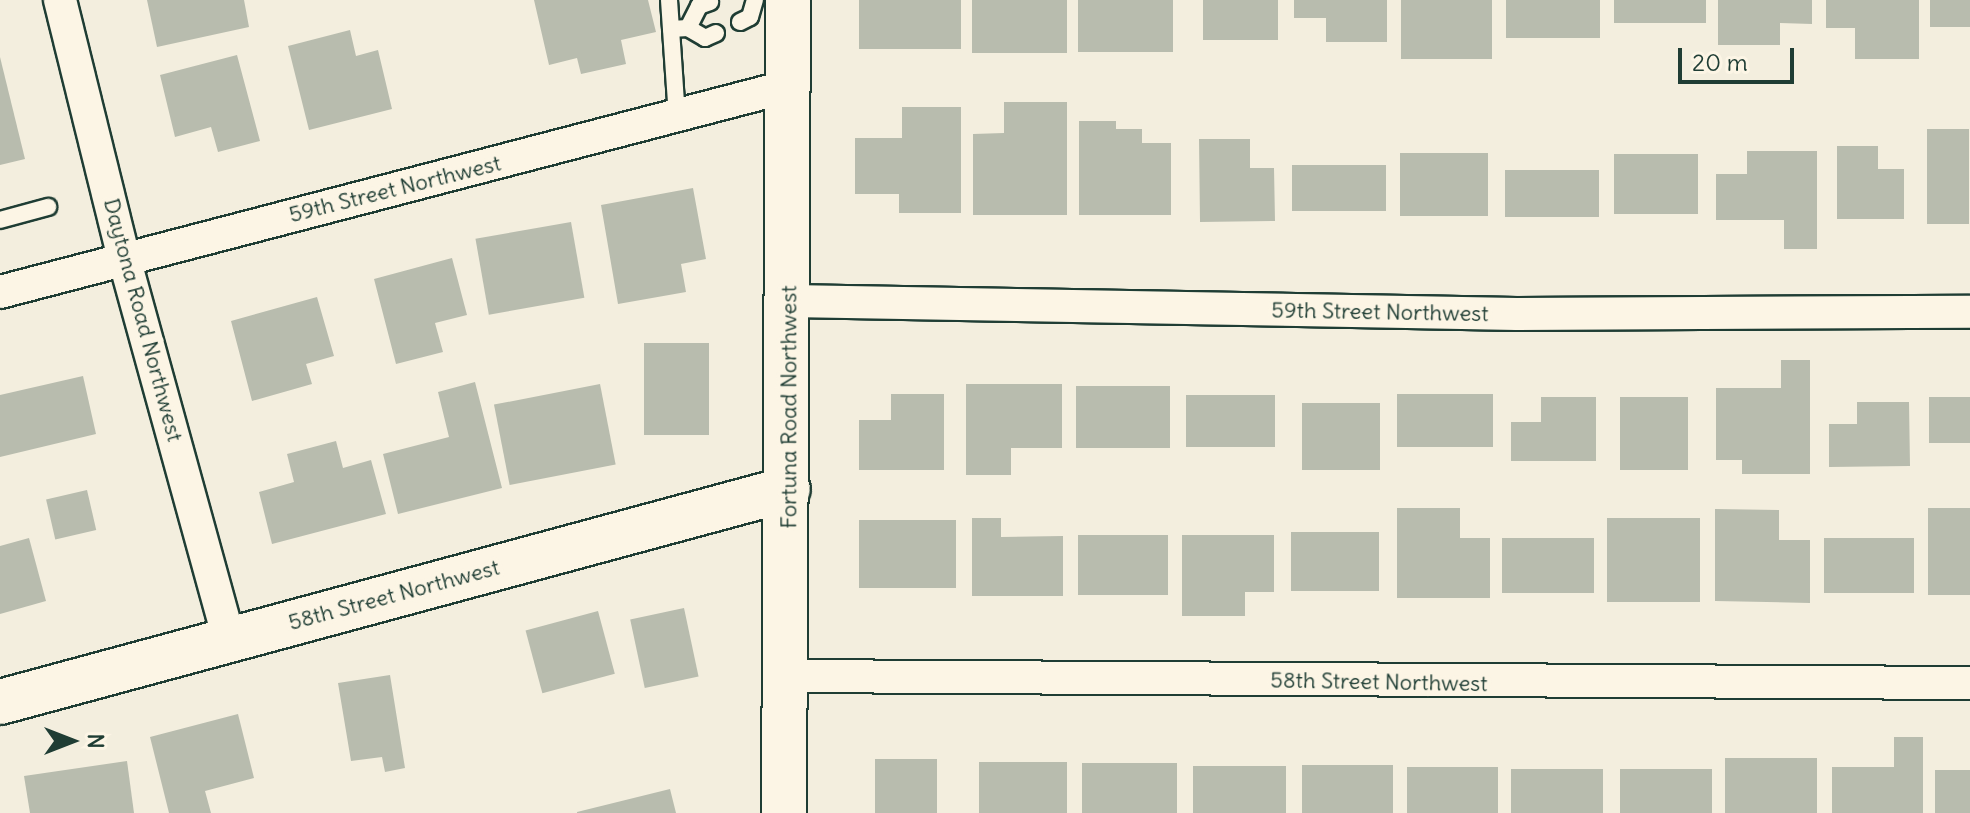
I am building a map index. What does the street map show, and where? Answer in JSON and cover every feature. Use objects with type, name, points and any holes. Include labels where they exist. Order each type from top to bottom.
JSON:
[{"type":"street","name":"Daytona Road Northwest","points":[[60,0],[124,258],[229,640]]},
{"type":"street","name":"Fortuna Road Northwest","points":[[784,813],[790,301],[788,0]]},
{"type":"street","name":"59th Street Northwest","points":[[0,292],[789,86]]},
{"type":"street","name":"59th Street Northwest","points":[[790,301],[1517,314],[1970,312]]},
{"type":"street","name":"58th Street Northwest","points":[[0,702],[788,489]]},
{"type":"street","name":"58th Street Northwest","points":[[787,676],[1970,683]]},
{"type":"lane","points":[[669,0],[677,116]]},
{"type":"lane","points":[[740,22],[750,17],[755,0]]},
{"type":"lane","points":[[688,28],[699,6],[710,2]]},
{"type":"lane","points":[[671,29],[688,28],[705,38],[716,33]]},
{"type":"lane","points":[[0,220],[48,207]]},
{"type":"building","points":[[147,0],[244,0],[249,27],[157,47]]},
{"type":"building","points":[[534,0],[648,0],[656,32],[621,40],[626,64],[581,74],[577,58],[549,65]]},
{"type":"building","points":[[859,0],[961,0],[961,49],[859,49]]},
{"type":"building","points":[[972,0],[1067,0],[1067,53],[972,53]]},
{"type":"building","points":[[1078,0],[1173,0],[1173,52],[1078,52]]},
{"type":"building","points":[[1203,0],[1278,0],[1278,40],[1203,40]]},
{"type":"building","points":[[1294,0],[1387,0],[1387,42],[1326,42],[1326,18],[1294,18]]},
{"type":"building","points":[[1401,0],[1492,0],[1492,59],[1401,59]]},
{"type":"building","points":[[1506,0],[1600,0],[1600,38],[1506,38]]},
{"type":"building","points":[[1614,0],[1706,0],[1706,23],[1614,23]]},
{"type":"building","points":[[1718,0],[1812,0],[1812,24],[1780,23],[1780,45],[1718,45]]},
{"type":"building","points":[[1826,0],[1919,0],[1919,59],[1855,59],[1855,28],[1826,28]]},
{"type":"building","points":[[1930,0],[1970,0],[1970,27],[1930,27]]},
{"type":"building","points":[[350,30],[356,56],[378,50],[392,109],[309,130],[288,46]]},
{"type":"building","points":[[237,55],[260,141],[218,152],[211,127],[175,137],[160,75]]},
{"type":"building","points":[[0,57],[25,159],[0,165]]},
{"type":"building","points":[[1004,102],[1067,102],[1067,215],[973,215],[973,134],[1004,133]]},
{"type":"building","points":[[902,107],[961,107],[961,213],[899,213],[899,194],[855,194],[855,138],[902,138]]},
{"type":"building","points":[[1079,121],[1116,121],[1116,129],[1142,129],[1142,143],[1171,143],[1171,215],[1079,215]]},
{"type":"building","points":[[1927,129],[1969,129],[1969,224],[1927,224]]},
{"type":"building","points":[[1199,139],[1250,139],[1250,168],[1274,168],[1275,221],[1200,222]]},
{"type":"building","points":[[1837,146],[1878,146],[1878,169],[1904,169],[1904,219],[1837,219]]},
{"type":"building","points":[[1747,151],[1817,151],[1817,249],[1784,249],[1784,220],[1716,220],[1716,174],[1747,174]]},
{"type":"building","points":[[1400,153],[1488,153],[1488,216],[1400,216]]},
{"type":"building","points":[[1614,154],[1698,154],[1698,214],[1614,214]]},
{"type":"building","points":[[1292,165],[1386,165],[1386,211],[1292,211]]},
{"type":"building","points":[[1505,170],[1599,170],[1599,217],[1505,217]]},
{"type":"building","points":[[693,188],[706,259],[681,264],[686,292],[618,304],[601,205]]},
{"type":"building","points":[[571,222],[584,298],[489,315],[475,239]]},
{"type":"building","points":[[452,258],[467,315],[435,323],[443,352],[396,364],[374,279]]},
{"type":"building","points":[[317,297],[334,356],[306,364],[312,384],[252,401],[231,321]]},
{"type":"building","points":[[644,343],[709,343],[709,435],[644,435]]},
{"type":"building","points":[[1781,360],[1810,360],[1810,474],[1742,474],[1742,460],[1716,460],[1716,388],[1781,388]]},
{"type":"building","points":[[83,376],[96,434],[0,457],[0,395]]},
{"type":"building","points":[[475,382],[502,488],[398,514],[383,454],[449,437],[438,392]]},
{"type":"building","points":[[600,384],[616,464],[510,485],[494,405]]},
{"type":"building","points":[[966,384],[1062,384],[1062,448],[1011,448],[1011,475],[966,475]]},
{"type":"building","points":[[1076,386],[1170,386],[1170,448],[1076,448]]},
{"type":"building","points":[[891,394],[944,394],[944,470],[859,470],[859,420],[891,420]]},
{"type":"building","points":[[1397,394],[1493,394],[1493,447],[1397,447]]},
{"type":"building","points":[[1186,395],[1275,395],[1275,447],[1186,447]]},
{"type":"building","points":[[1541,397],[1596,397],[1596,461],[1511,461],[1511,422],[1541,422]]},
{"type":"building","points":[[1620,397],[1688,397],[1688,470],[1620,470]]},
{"type":"building","points":[[1929,397],[1970,397],[1970,443],[1929,443]]},
{"type":"building","points":[[1857,402],[1909,402],[1910,466],[1829,467],[1829,424],[1857,424]]},
{"type":"building","points":[[1302,403],[1380,403],[1380,470],[1302,470]]},
{"type":"building","points":[[336,441],[343,468],[371,460],[386,514],[272,544],[259,492],[294,482],[287,454]]},
{"type":"building","points":[[87,490],[96,530],[55,539],[46,499]]},
{"type":"building","points":[[1397,508],[1460,508],[1460,538],[1490,538],[1490,598],[1397,598]]},
{"type":"building","points":[[1928,508],[1970,508],[1970,595],[1928,595]]},
{"type":"building","points":[[1715,509],[1779,510],[1779,540],[1810,540],[1810,603],[1715,601]]},
{"type":"building","points":[[972,518],[1001,518],[1001,537],[1063,536],[1063,596],[972,596]]},
{"type":"building","points":[[1607,518],[1700,518],[1700,602],[1607,602]]},
{"type":"building","points":[[859,520],[956,520],[956,588],[859,588]]},
{"type":"building","points":[[1291,532],[1379,532],[1379,591],[1291,591]]},
{"type":"building","points":[[1078,535],[1168,535],[1168,595],[1078,595]]},
{"type":"building","points":[[1182,535],[1274,535],[1274,592],[1245,592],[1245,616],[1182,616]]},
{"type":"building","points":[[29,538],[46,601],[0,614],[0,546]]},
{"type":"building","points":[[1502,538],[1594,538],[1594,593],[1502,593]]},
{"type":"building","points":[[1824,538],[1914,538],[1914,593],[1824,593]]},
{"type":"building","points":[[684,608],[699,676],[645,688],[630,619]]},
{"type":"building","points":[[598,611],[615,674],[542,693],[526,630]]},
{"type":"building","points":[[390,675],[405,768],[385,772],[382,757],[351,761],[338,683]]},
{"type":"building","points":[[238,714],[254,778],[205,791],[211,813],[169,813],[150,737]]},
{"type":"building","points":[[1894,737],[1923,737],[1923,813],[1832,813],[1832,767],[1894,767]]},
{"type":"building","points":[[1725,758],[1817,758],[1817,813],[1725,813]]},
{"type":"building","points":[[875,759],[937,759],[937,813],[875,813]]},
{"type":"building","points":[[127,761],[134,813],[30,813],[24,776]]},
{"type":"building","points":[[979,762],[1067,762],[1067,813],[979,813]]},
{"type":"building","points":[[1082,763],[1177,763],[1177,813],[1082,813]]},
{"type":"building","points":[[1302,765],[1393,765],[1393,813],[1302,813]]},
{"type":"building","points":[[1193,766],[1286,766],[1286,813],[1193,813]]},
{"type":"building","points":[[1407,767],[1498,767],[1498,813],[1407,813]]},
{"type":"building","points":[[1511,769],[1603,769],[1603,813],[1511,813]]},
{"type":"building","points":[[1620,769],[1712,769],[1712,813],[1620,813]]},
{"type":"building","points":[[1935,770],[1970,770],[1970,813],[1935,813]]},
{"type":"building","points":[[670,789],[676,813],[577,813],[577,812]]}]
